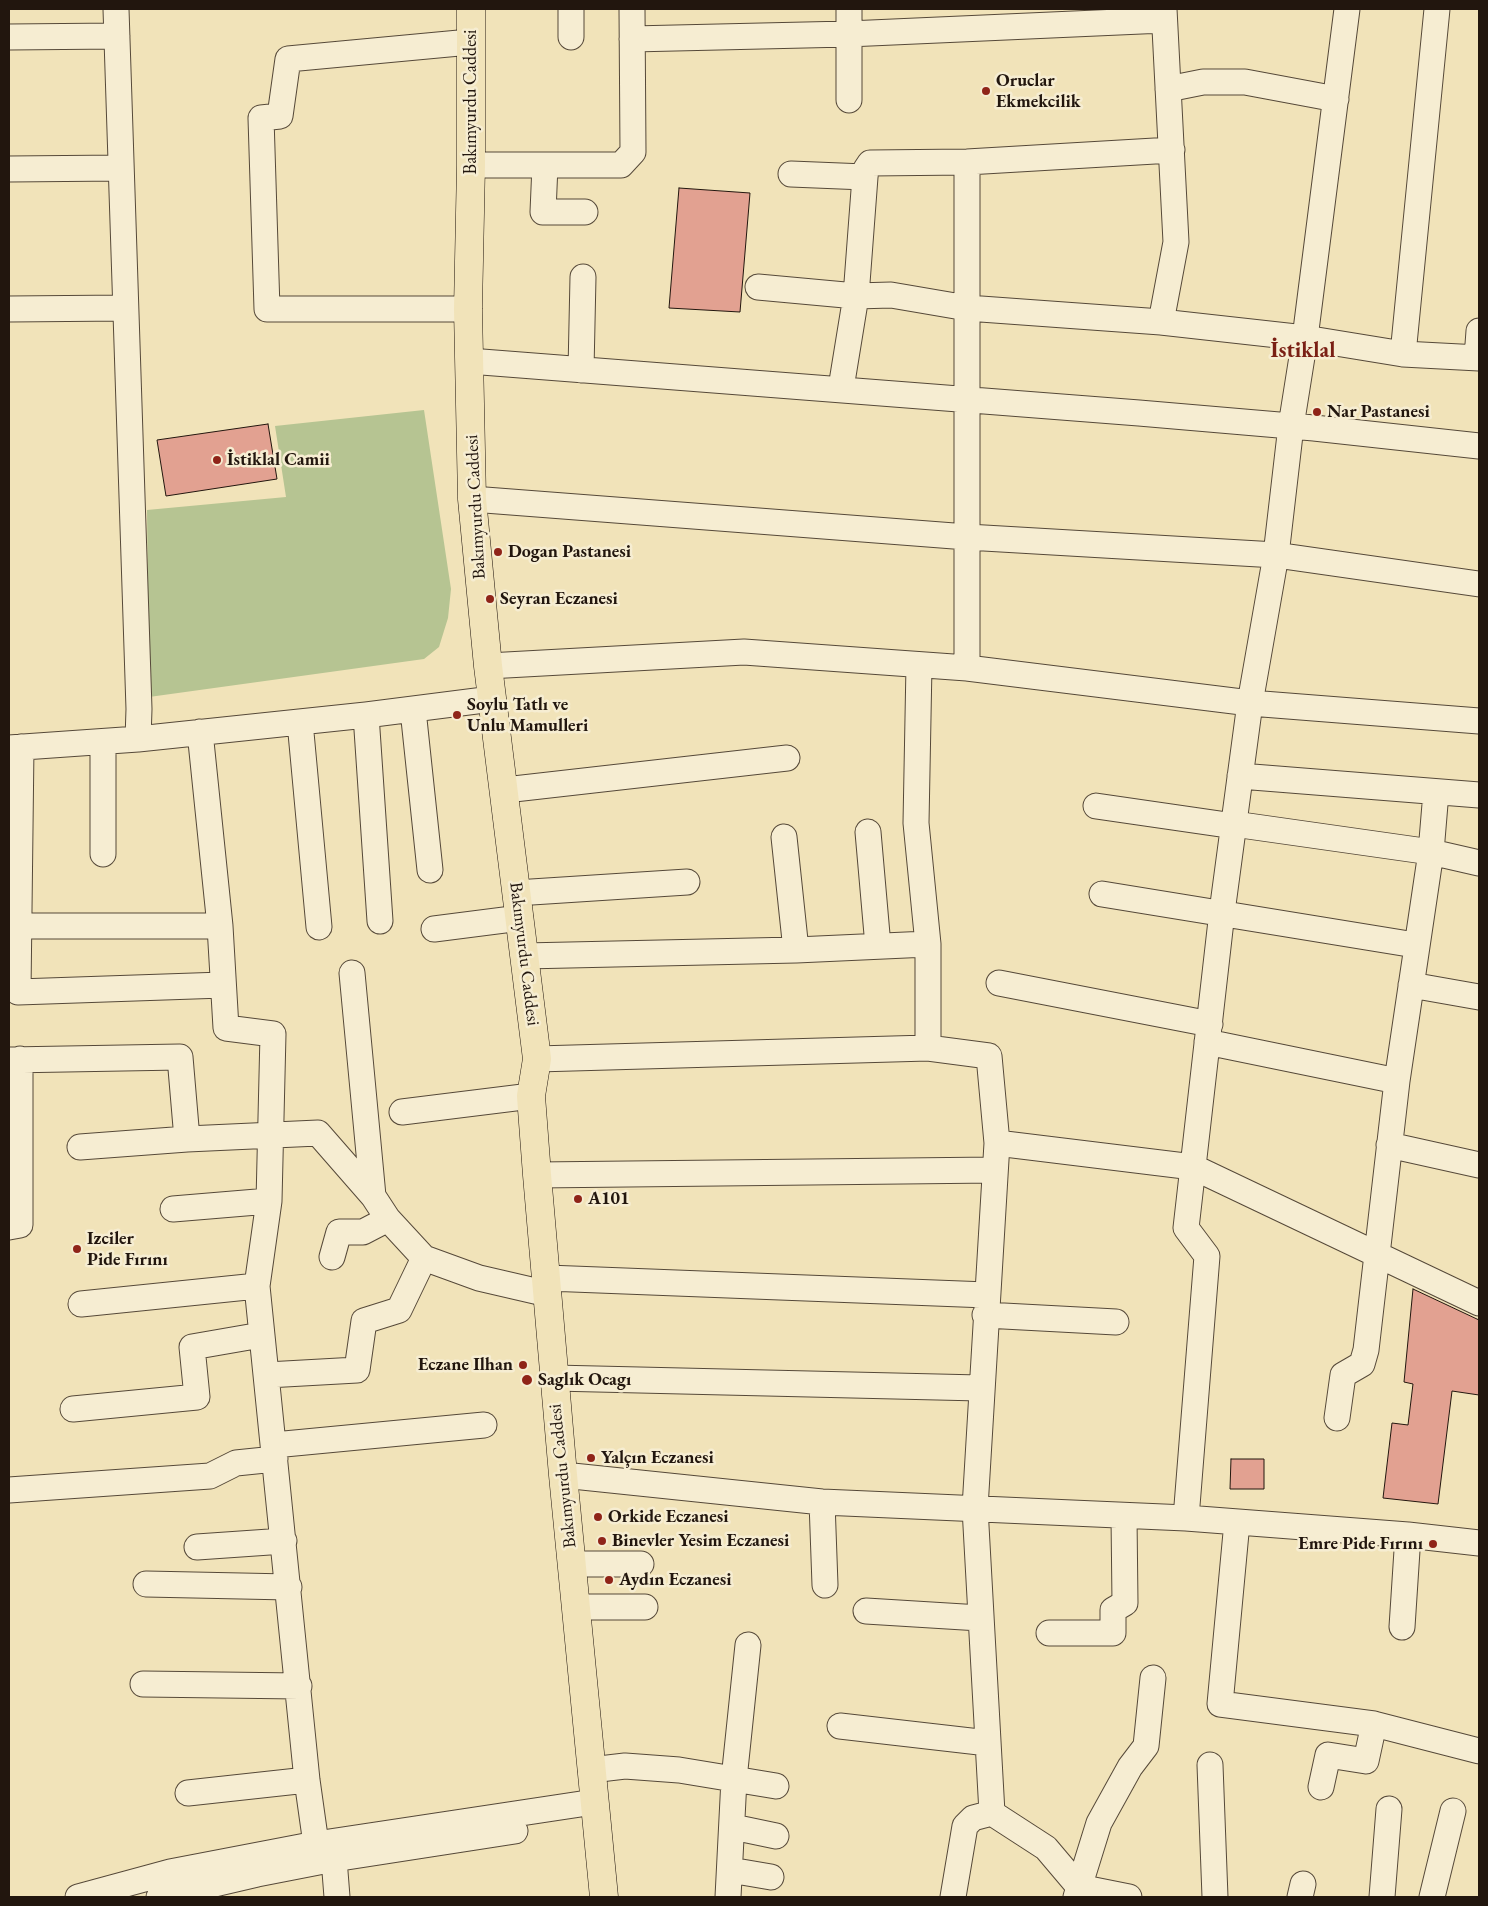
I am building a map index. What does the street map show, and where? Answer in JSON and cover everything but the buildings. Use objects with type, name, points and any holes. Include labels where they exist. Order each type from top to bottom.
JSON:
[{"type":"main road","name":"Bakımyurdu Caddesi","points":[[471,9],[471,165],[468,309],[472,499],[488,666],[505,790],[537,1059],[531,1096],[537,1175],[563,1475],[604,1897]]},
{"type":"street","points":[[116,9],[139,708],[138,739]]},
{"type":"street","points":[[571,9],[571,38]]},
{"type":"street","points":[[471,165],[621,165],[633,152],[632,9]]},
{"type":"street","points":[[849,9],[849,100]]},
{"type":"street","points":[[1186,1518],[1207,1256],[1186,1228],[1222,912],[1250,703],[1276,555],[1291,426],[1305,338],[1347,9]]},
{"type":"street","points":[[1402,354],[1438,9]]},
{"type":"street","points":[[632,39],[848,34],[1164,14],[1176,242],[1161,322]]},
{"type":"street","points":[[9,37],[117,36]]},
{"type":"street","points":[[468,309],[267,309],[261,118],[280,116],[288,58],[470,42]]},
{"type":"street","points":[[1168,89],[1203,82],[1245,82],[1336,99]]},
{"type":"street","points":[[841,388],[856,296],[866,169],[870,163],[967,162],[1172,150]]},
{"type":"street","points":[[967,162],[967,668]]},
{"type":"street","points":[[545,165],[542,212],[585,212]]},
{"type":"street","points":[[9,169],[121,168]]},
{"type":"street","points":[[791,174],[865,177]]},
{"type":"street","points":[[581,370],[583,277]]},
{"type":"street","points":[[758,287],[856,296],[891,295],[967,308],[1161,322],[1305,338],[1402,354],[1478,358],[1479,331]]},
{"type":"street","points":[[9,309],[125,308]]},
{"type":"street","points":[[469,361],[841,388],[1291,426],[1479,446]]},
{"type":"street","points":[[472,499],[967,537],[1276,555],[1479,584]]},
{"type":"street","points":[[488,666],[744,652],[967,668],[1250,703],[1479,721]]},
{"type":"street","points":[[919,664],[916,823],[928,944],[928,1048]]},
{"type":"street","points":[[222,985],[18,992],[20,926],[15,747],[138,739],[414,710],[492,699]]},
{"type":"street","points":[[414,710],[430,870]]},
{"type":"street","points":[[366,715],[380,921]]},
{"type":"street","points":[[300,722],[318,927]]},
{"type":"street","points":[[200,732],[220,926],[226,1028],[273,1034],[269,1201],[257,1286],[289,1587],[307,1780],[336,1897]]},
{"type":"street","points":[[103,742],[103,854]]},
{"type":"street","points":[[505,790],[787,758]]},
{"type":"street","points":[[1240,776],[1479,795]]},
{"type":"street","points":[[1337,1418],[1343,1375],[1362,1364],[1366,1350],[1397,1081],[1415,945],[1431,852],[1436,792]]},
{"type":"street","points":[[1096,806],[1431,852],[1479,863]]},
{"type":"street","points":[[868,832],[878,946]]},
{"type":"street","points":[[784,837],[796,950]]},
{"type":"street","points":[[434,929],[518,905],[687,882]]},
{"type":"street","points":[[1102,894],[1222,912],[1415,945]]},
{"type":"street","points":[[20,926],[220,926]]},
{"type":"street","points":[[524,956],[796,950],[928,944]]},
{"type":"street","points":[[352,972],[373,1196]]},
{"type":"street","points":[[999,983],[1209,1033],[1397,1081]]},
{"type":"street","points":[[1411,985],[1479,997]]},
{"type":"street","points":[[537,1059],[928,1048],[988,1056],[996,1143],[980,1388],[975,1508],[992,1813]]},
{"type":"street","points":[[9,1227],[20,1225],[14,1060],[180,1057],[186,1139]]},
{"type":"street","points":[[402,1112],[531,1096]]},
{"type":"street","points":[[80,1147],[186,1139],[318,1133],[373,1196],[388,1218],[424,1258],[479,1278],[548,1286],[986,1305],[1116,1322]]},
{"type":"street","points":[[996,1143],[1193,1168],[1479,1302]]},
{"type":"street","points":[[1389,1145],[1479,1165]]},
{"type":"street","points":[[537,1175],[994,1170]]},
{"type":"street","points":[[173,1208],[269,1201]]},
{"type":"street","points":[[332,1258],[340,1232],[363,1232],[388,1218]]},
{"type":"street","points":[[267,1375],[357,1370],[364,1321],[399,1310],[424,1258]]},
{"type":"street","points":[[81,1304],[257,1286]]},
{"type":"street","points":[[73,1408],[197,1397],[192,1347],[261,1335]]},
{"type":"street","points":[[554,1378],[980,1388]]},
{"type":"street","points":[[9,1490],[210,1476],[236,1463],[274,1452],[484,1425]]},
{"type":"street","points":[[563,1475],[822,1502],[1186,1518],[1408,1535],[1479,1543]]},
{"type":"street","points":[[822,1502],[825,1585]]},
{"type":"street","points":[[1050,1633],[1113,1633],[1114,1610],[1126,1603],[1124,1516]]},
{"type":"street","points":[[1237,1522],[1220,1704],[1374,1724],[1479,1751]]},
{"type":"street","points":[[1402,1627],[1408,1535]]},
{"type":"street","points":[[198,1547],[284,1541]]},
{"type":"street","points":[[572,1564],[642,1564]]},
{"type":"street","points":[[146,1584],[289,1587]]},
{"type":"street","points":[[576,1607],[645,1607]]},
{"type":"street","points":[[866,1611],[980,1618]]},
{"type":"street","points":[[728,1897],[734,1778],[748,1644]]},
{"type":"street","points":[[1078,1892],[1099,1823],[1130,1767],[1146,1746],[1153,1678]]},
{"type":"street","points":[[143,1684],[299,1686]]},
{"type":"street","points":[[1321,1787],[1328,1755],[1366,1761],[1374,1724]]},
{"type":"street","points":[[840,1726],[988,1742]]},
{"type":"street","points":[[1210,1765],[1215,1897]]},
{"type":"street","points":[[591,1770],[626,1766],[734,1778],[776,1786]]},
{"type":"street","points":[[188,1793],[307,1780]]},
{"type":"street","points":[[1382,1897],[1389,1809]]},
{"type":"street","points":[[78,1897],[170,1872],[325,1852],[595,1810]]},
{"type":"street","points":[[1432,1897],[1452,1811]]},
{"type":"street","points":[[953,1897],[965,1826],[973,1818],[992,1813],[1046,1848],[1078,1892],[1129,1897]]},
{"type":"street","points":[[733,1827],[776,1836]]},
{"type":"street","points":[[159,1897],[257,1874],[325,1852]]},
{"type":"street","points":[[730,1870],[771,1877]]},
{"type":"green space","points":[[424,410],[451,589],[448,618],[439,647],[424,659],[149,697],[147,510],[286,497],[275,426]]},
{"type":"place","name":"Oruclar Ekmekcilik","points":[[986,91]]},
{"type":"place","name":"Nar Pastanesi","points":[[1317,412]]},
{"type":"place","name":"İstiklal Camii","points":[[217,460]]},
{"type":"place","name":"Dogan Pastanesi","points":[[498,552]]},
{"type":"place","name":"Seyran Eczanesi","points":[[490,599]]},
{"type":"place","name":"Soylu Tatlı ve Unlu Mamulleri","points":[[457,715]]},
{"type":"place","name":"A101","points":[[578,1199]]},
{"type":"place","name":"Izciler Pide Fırını","points":[[77,1249]]},
{"type":"place","name":"Eczane Ilhan","points":[[523,1365]]},
{"type":"place","name":"Saglık Ocagı","points":[[527,1380]]},
{"type":"place","name":"Yalçın Eczanesi","points":[[591,1458]]},
{"type":"place","name":"Orkide Eczanesi","points":[[598,1517]]},
{"type":"place","name":"Binevler Yesim Eczanesi","points":[[602,1541]]},
{"type":"place","name":"Emre Pide Fırını","points":[[1433,1544]]},
{"type":"place","name":"Aydın Eczanesi","points":[[609,1580]]},
{"type":"district","name":"İstiklal","points":[[1303,351]]}]
